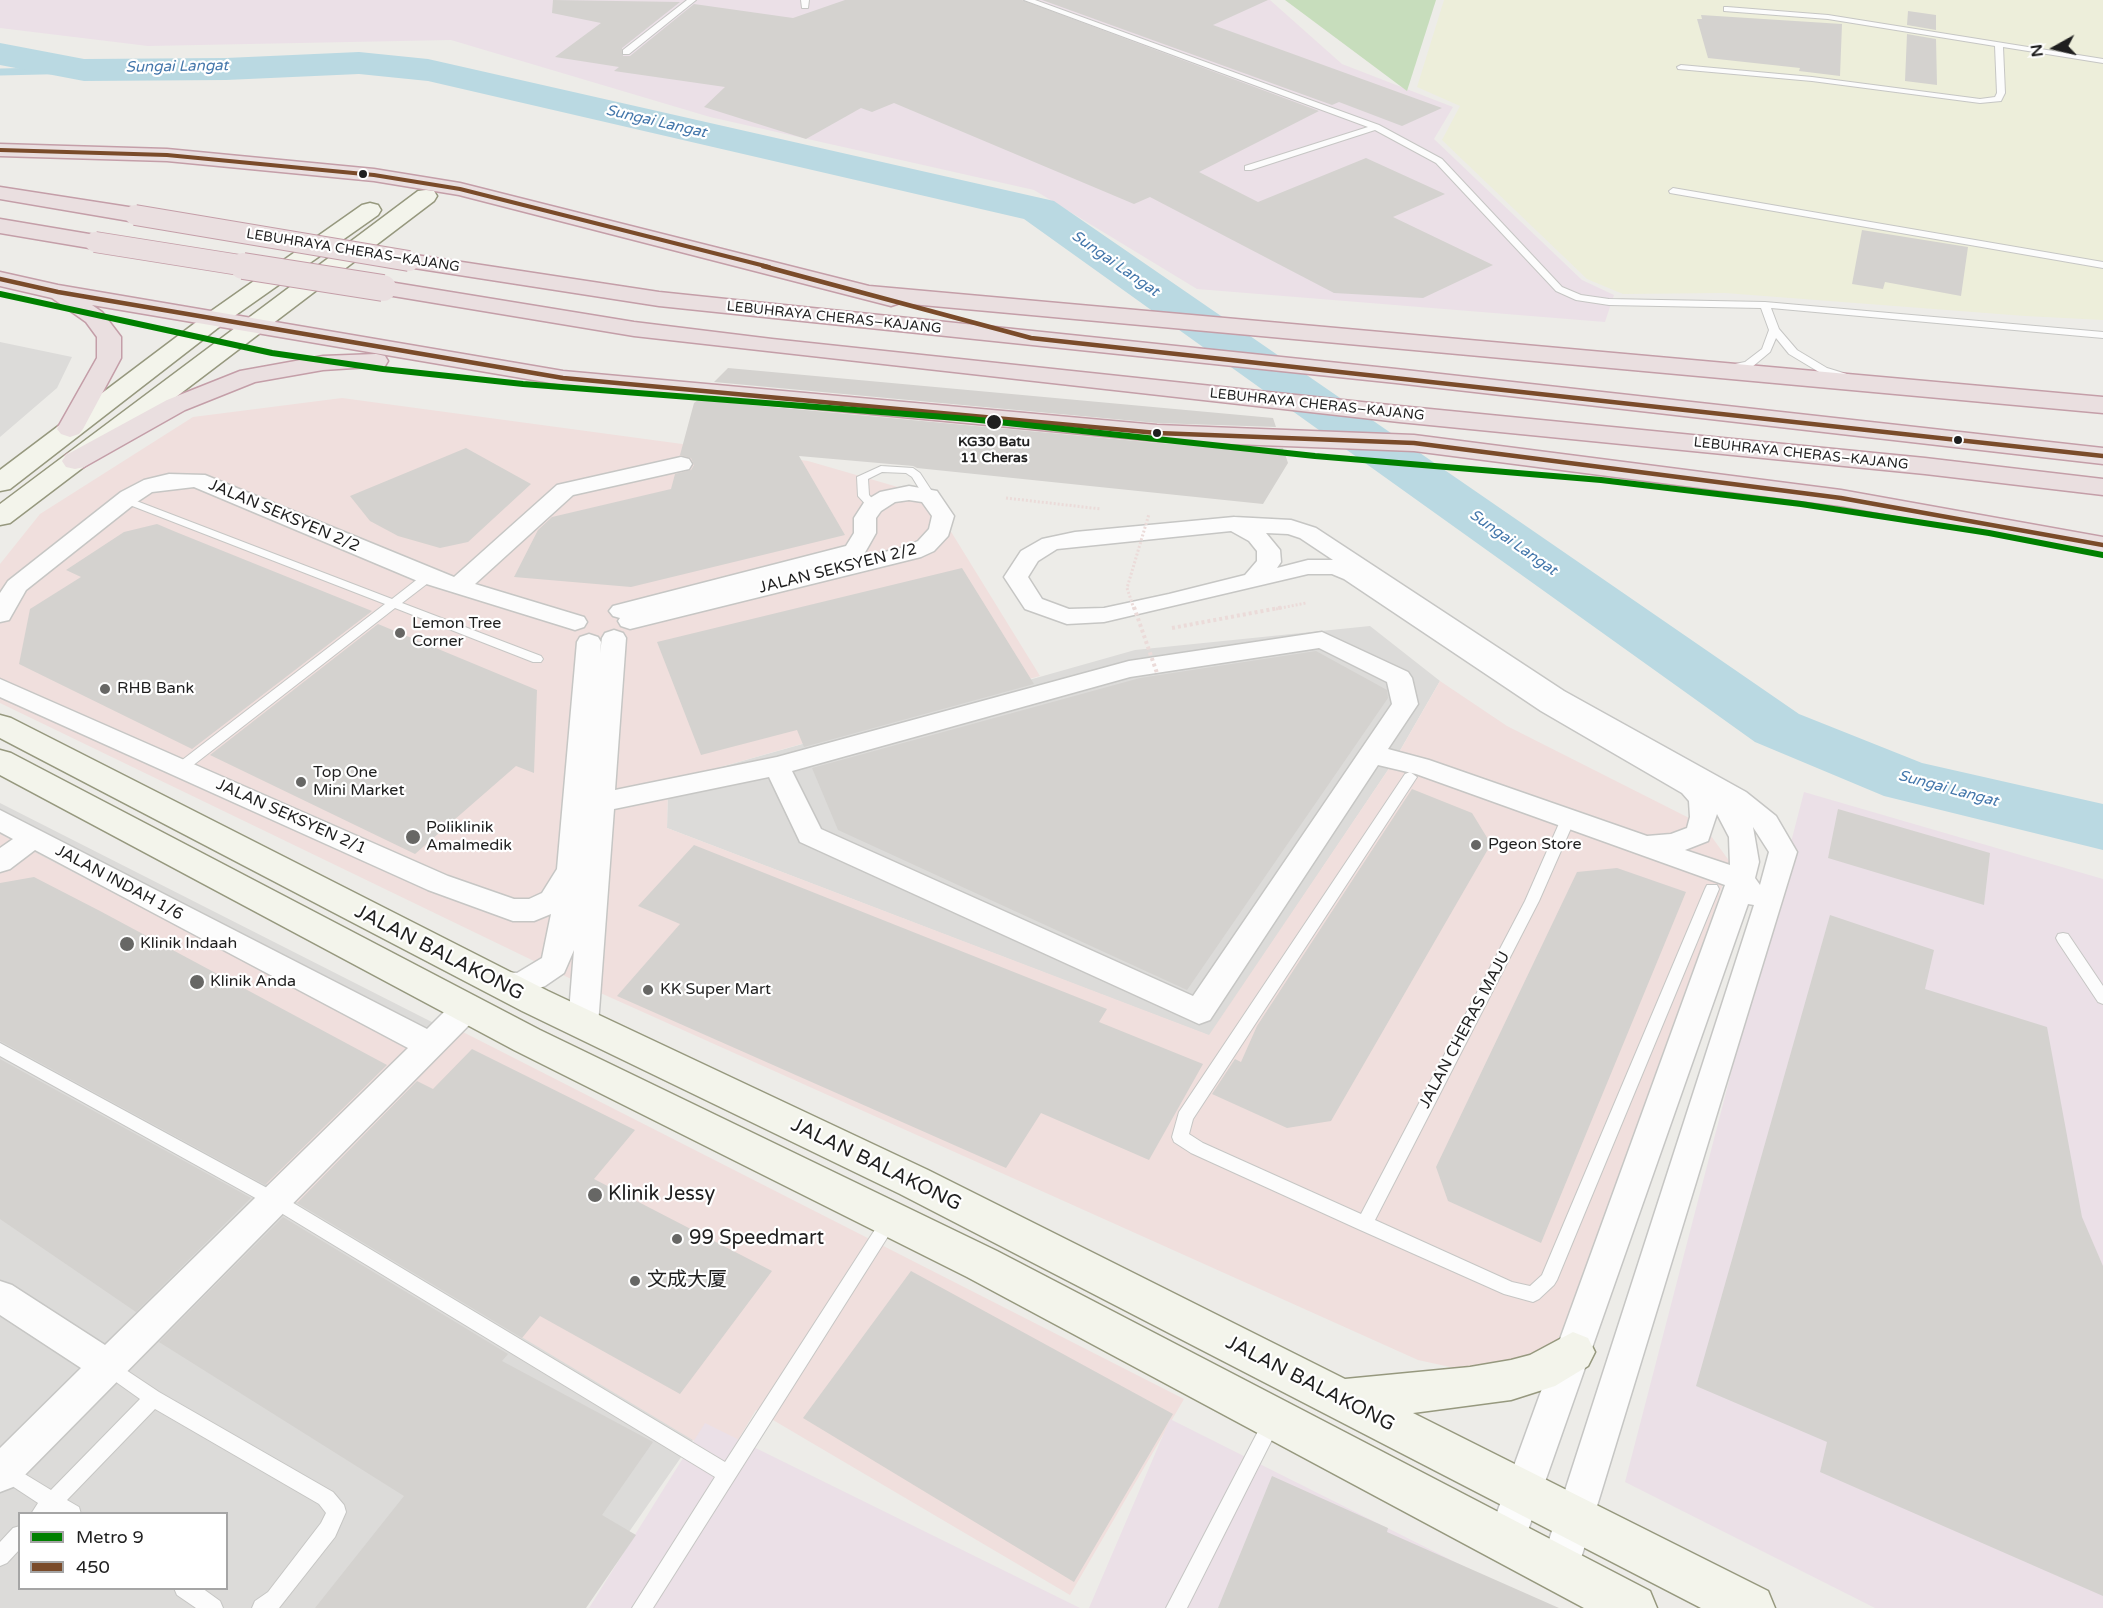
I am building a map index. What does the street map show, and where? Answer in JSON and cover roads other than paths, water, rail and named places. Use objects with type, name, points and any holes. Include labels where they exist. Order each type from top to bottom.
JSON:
[{"type":"highway","points":[[0,150],[167,155],[374,175],[460,189],[544,213],[871,293],[1031,338]]},
{"type":"highway","points":[[0,157],[265,178],[426,196],[486,207],[544,213]]},
{"type":"highway","name":"LEBUHRAYA CHERAS–KAJANG","points":[[0,193],[410,261],[659,299],[1396,376],[2103,456]]},
{"type":"highway","name":"LEBUHRAYA CHERAS–KAJANG","points":[[0,226],[634,329],[1399,414],[1925,466],[2103,487]]},
{"type":"highway","points":[[0,279],[58,292],[563,378]]},
{"type":"highway","points":[[58,292],[94,317],[110,337],[109,358],[70,429]]},
{"type":"highway","points":[[871,293],[2103,405]]},
{"type":"highway","points":[[772,346],[876,370],[1151,405],[1726,468],[1844,484],[1942,500],[2103,532]]},
{"type":"highway","points":[[75,461],[176,405],[249,376],[301,366],[365,360],[491,376],[563,378],[1157,433],[1414,443],[1841,498],[2103,545]]},
{"type":"street","points":[[0,483],[215,319],[394,192]]},
{"type":"street","points":[[0,517],[426,196]]},
{"type":"street","points":[[457,587],[565,490],[681,464]]},
{"type":"street","name":"JALAN SEKSYEN 2/2","points":[[8,585],[144,487],[169,481],[197,480],[428,577],[606,627],[913,552],[926,546],[940,531],[942,516],[929,496]]},
{"type":"street","points":[[873,506],[888,497],[909,493],[929,496]]},
{"type":"street","name":"JALAN SEKSYEN 2/2","points":[[606,627],[855,551],[865,533],[865,518],[873,506]]},
{"type":"street","points":[[1234,524],[1257,536],[1268,550],[1269,562],[1254,579]]},
{"type":"street","points":[[1506,1540],[1573,1352],[1730,889],[1745,861],[1743,837],[1737,821],[1726,806],[1550,705],[1352,574],[1335,567],[1322,566],[1254,579],[1104,615],[1067,617],[1033,604],[1016,577],[1029,556],[1050,544],[1075,539],[1234,524],[1291,526],[1308,533],[1556,697],[1736,798],[1766,824],[1783,852],[1559,1568]]},
{"type":"street","points":[[0,615],[8,585]]},
{"type":"street","points":[[583,1025],[602,802],[606,627]]},
{"type":"street","points":[[498,982],[518,984],[535,978],[554,965],[560,949],[606,627]]},
{"type":"street","points":[[602,802],[777,766],[1129,669],[1322,640],[1399,678],[1405,704],[1392,764],[1199,1012],[810,835],[777,766]]},
{"type":"street","name":"JALAN SEKSYEN 2/1","points":[[0,687],[438,883],[513,910],[534,910],[552,900],[570,870]]},
{"type":"street","name":"JALAN BALAKONG","points":[[0,725],[583,1025],[914,1182],[1341,1400],[1524,1490],[1750,1608]]},
{"type":"street","name":"JALAN BALAKONG","points":[[0,761],[467,1008],[982,1263],[1633,1608]]},
{"type":"street","points":[[1392,764],[1730,889]]},
{"type":"street","points":[[1647,847],[1674,843],[1698,834],[1704,818],[1702,798],[1692,787]]},
{"type":"street","name":"JALAN INDAH 1/6","points":[[0,820],[430,1045]]},
{"type":"street","points":[[1564,826],[1647,847],[1730,889],[1765,913]]},
{"type":"street","points":[[0,862],[33,838]]},
{"type":"street","points":[[1,1471],[467,1008]]},
{"type":"street","points":[[0,1296],[108,1366]]},
{"type":"street","points":[[1341,1400],[1470,1387],[1511,1380],[1540,1372],[1573,1352]]},
{"type":"lane","points":[[626,52],[692,0]]},
{"type":"lane","points":[[1028,0],[1376,127],[1439,161],[1559,289],[1579,298],[1609,302],[1765,305],[2103,335]]},
{"type":"lane","points":[[1727,9],[1828,17],[2103,61]]},
{"type":"lane","points":[[1681,67],[1812,79],[1980,101],[1998,99],[2001,93],[1999,44]]},
{"type":"lane","points":[[1248,168],[1376,127]]},
{"type":"lane","points":[[1672,191],[2103,265]]},
{"type":"lane","points":[[1765,305],[1774,330],[1793,352],[1822,370],[1865,383]]},
{"type":"lane","points":[[1712,371],[1748,365],[1766,350],[1774,330]]},
{"type":"lane","points":[[873,506],[864,496],[862,477],[882,469],[909,470],[916,475],[929,496]]},
{"type":"lane","points":[[126,500],[537,659]]},
{"type":"lane","points":[[182,767],[428,577]]},
{"type":"lane","points":[[1392,764],[1185,1117],[1179,1137],[1197,1148],[1510,1289],[1533,1294],[1548,1280],[1730,889]]},
{"type":"lane","name":"JALAN CHERAS MAJU","points":[[1364,1224],[1532,902],[1564,826]]},
{"type":"lane","points":[[2063,938],[2103,998]]},
{"type":"lane","points":[[0,1049],[274,1200],[727,1474]]},
{"type":"lane","points":[[642,1608],[891,1219]]},
{"type":"lane","points":[[108,1366],[153,1398],[326,1498],[337,1512],[328,1530],[275,1599],[262,1608]]},
{"type":"lane","points":[[46,1507],[153,1398]]},
{"type":"lane","points":[[1176,1608],[1274,1417]]},
{"type":"lane","points":[[1,1471],[46,1507],[65,1512]]},
{"type":"lane","points":[[0,1556],[18,1537]]},
{"type":"lane","points":[[186,1590],[213,1608]]},
{"type":"waterway","name":"Sungai Langat","points":[[0,54],[84,70],[226,69],[359,63],[428,70],[1039,210],[1777,728],[1907,781],[2103,827]]},
{"type":"waterway","points":[[0,72],[84,70]]},
{"type":"metro line","name":"9","points":[[0,294],[272,353],[383,369],[523,384],[970,419],[1315,456],[1601,480],[1801,504],[1989,533],[2103,555]]},
{"type":"place","name":"KG30 Batu 11 Cheras","points":[[994,422]]},
{"type":"place","name":"Lemon Tree Corner","points":[[400,633]]},
{"type":"place","name":"RHB Bank","points":[[105,689]]},
{"type":"place","name":"Top One Mini Market","points":[[301,782]]},
{"type":"place","name":"Poliklinik Amalmedik","points":[[413,837]]},
{"type":"place","name":"Pgeon Store","points":[[1476,845]]},
{"type":"place","name":"Klinik Indaah","points":[[127,944]]},
{"type":"place","name":"Klinik Anda","points":[[197,982]]},
{"type":"place","name":"KK Super Mart","points":[[648,990]]},
{"type":"place","name":"Klinik Jessy","points":[[595,1195]]},
{"type":"place","name":"99 Speedmart","points":[[677,1239]]},
{"type":"place","name":"文成大厦","points":[[635,1281]]}]
